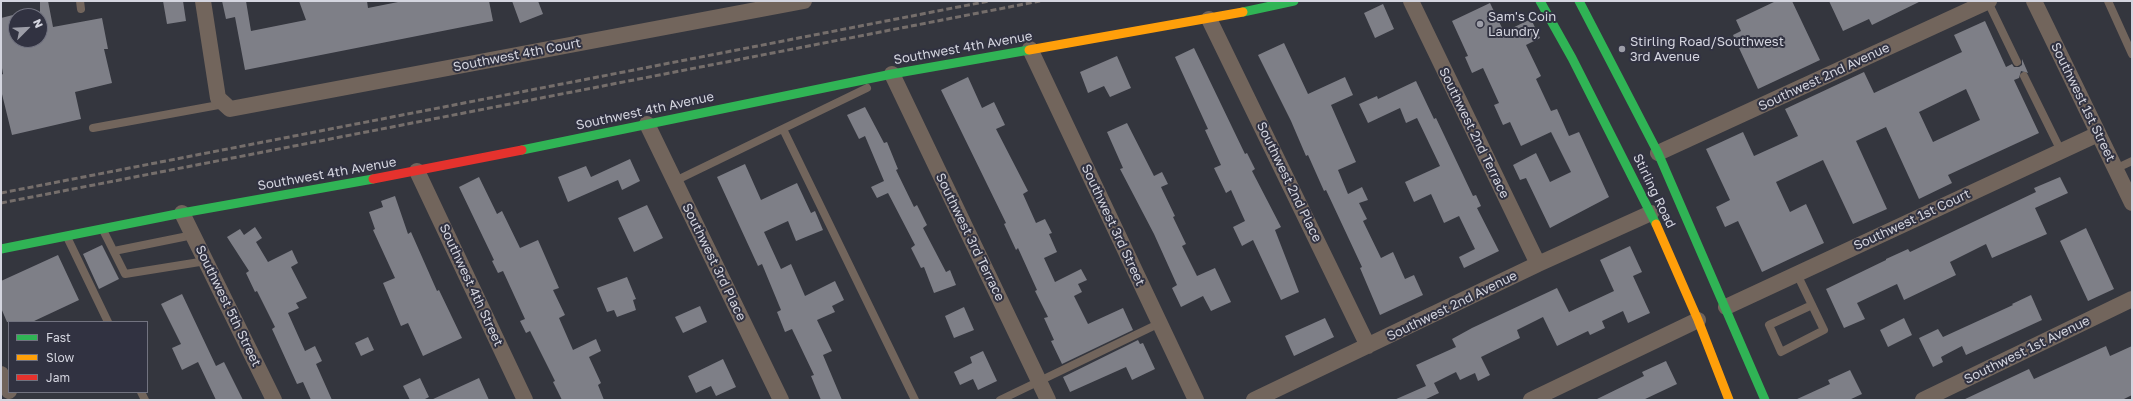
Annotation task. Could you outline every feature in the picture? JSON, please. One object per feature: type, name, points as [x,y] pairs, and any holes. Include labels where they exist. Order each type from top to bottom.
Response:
[{"type":"street","points":[[203,1],[218,98],[227,106]]},
{"type":"street","name":"Southwest 4th Court","points":[[227,106],[804,1]]},
{"type":"street","name":"Southwest 4th Avenue","points":[[1,250],[182,213],[418,171],[892,74],[1209,19],[1294,1]]},
{"type":"street","name":"Southwest 2nd Terrace","points":[[1411,1],[1538,264]]},
{"type":"street","name":"Stirling Road","points":[[1540,1],[1576,65],[1651,213],[1698,320],[1729,400]]},
{"type":"street","name":"Stirling Road","points":[[1579,1],[1658,153],[1765,400]]},
{"type":"street","name":"Southwest 2nd Avenue","points":[[1658,153],[1988,1]]},
{"type":"street","name":"Southwest 1st Street","points":[[2034,1],[2132,203]]},
{"type":"street","name":"Southwest 2nd Place","points":[[1209,19],[1368,346]]},
{"type":"street","name":"Southwest 3rd Street","points":[[1030,49],[1196,400]]},
{"type":"street","name":"Southwest 3rd Terrace","points":[[892,74],[1048,400]]},
{"type":"street","name":"Southwest 3rd Place","points":[[647,124],[781,400]]},
{"type":"street","name":"Southwest 1st Court","points":[[1726,307],[2098,134]]},
{"type":"street","name":"Southwest 4th Street","points":[[418,171],[525,400]]},
{"type":"street","name":"Southwest 5th Street","points":[[182,213],[274,400]]},
{"type":"street","name":"Southwest 2nd Avenue","points":[[1254,400],[1538,264],[1651,213]]},
{"type":"street","name":"Southwest 1st Avenue","points":[[1923,400],[2132,299]]},
{"type":"street","points":[[1531,400],[1698,320]]},
{"type":"street","points":[[1,374],[8,389]]},
{"type":"lane","points":[[1988,1],[2017,62]]},
{"type":"lane","points":[[2108,1],[2132,54]]},
{"type":"lane","points":[[675,181],[784,129],[892,74]]},
{"type":"lane","points":[[2024,76],[2061,151]]},
{"type":"lane","points":[[93,128],[227,106]]},
{"type":"lane","points":[[784,129],[915,400]]},
{"type":"lane","points":[[2116,169],[2132,161]]},
{"type":"lane","points":[[103,229],[125,274],[206,261]]},
{"type":"lane","points":[[114,251],[193,235]]},
{"type":"lane","points":[[67,236],[108,321]]},
{"type":"lane","points":[[1796,274],[1812,305],[1824,330],[1781,352],[1769,326],[1812,305]]},
{"type":"lane","points":[[1000,400],[1160,323]]},
{"type":"building","points":[[40,1],[48,1],[53,27],[102,18],[108,49],[104,49],[112,83],[75,92],[81,119],[12,135],[1,90],[1,75],[3,74],[1,62],[1,18],[8,16],[8,48],[48,48],[48,8],[40,8]]},
{"type":"building","points":[[163,1],[183,1],[186,21],[167,24]]},
{"type":"building","points":[[222,1],[246,1],[251,31],[306,20],[299,1],[367,1],[368,8],[403,1],[489,1],[493,21],[245,70],[235,17],[226,19]]},
{"type":"building","points":[[512,1],[538,1],[543,14],[520,23]]},
{"type":"building","points":[[1776,1],[1792,1],[1820,60],[1758,89],[1733,35],[1741,31],[1736,20]]},
{"type":"building","points":[[1829,1],[1921,1],[1872,25],[1869,19],[1843,31]]},
{"type":"building","points":[[1490,3],[1504,32],[1531,19],[1540,38],[1526,45],[1541,76],[1536,79],[1551,111],[1557,109],[1569,136],[1579,132],[1609,197],[1550,228],[1526,178],[1520,180],[1513,165],[1536,153],[1550,182],[1571,172],[1551,132],[1521,146],[1510,122],[1503,125],[1494,105],[1499,103],[1483,68],[1472,73],[1465,57],[1468,56],[1452,21]]},
{"type":"building","points":[[1383,4],[1394,29],[1375,38],[1364,13]]},
{"type":"building","points":[[1985,21],[2006,67],[2012,64],[2014,67],[2019,67],[2022,65],[2022,59],[2028,73],[2021,71],[2019,78],[2014,80],[2039,133],[1948,175],[1952,183],[1919,199],[1886,127],[1856,141],[1887,209],[1853,224],[1823,160],[1776,182],[1790,212],[1806,204],[1824,243],[1762,272],[1738,221],[1725,227],[1716,207],[1730,200],[1706,149],[1743,132],[1754,156],[1798,136],[1785,109],[1864,72],[1874,93],[1962,52],[1954,35]],"holes":[[[1966,89],[1980,120],[1933,142],[1919,112]]]},
{"type":"building","points":[[1284,43],[1308,94],[1345,77],[1353,95],[1331,105],[1356,162],[1338,170],[1348,194],[1362,187],[1368,200],[1359,203],[1367,219],[1363,221],[1381,258],[1393,252],[1405,279],[1414,275],[1423,295],[1380,315],[1360,268],[1362,267],[1326,190],[1324,191],[1308,155],[1306,156],[1291,121],[1258,55]]},
{"type":"building","points":[[1194,48],[1245,154],[1247,153],[1255,169],[1252,171],[1281,227],[1275,230],[1299,292],[1281,300],[1253,240],[1242,246],[1233,227],[1245,221],[1231,190],[1226,193],[1214,168],[1221,165],[1205,130],[1208,129],[1175,57]]},
{"type":"building","points":[[1117,56],[1131,88],[1110,97],[1104,86],[1088,93],[1080,72]]},
{"type":"building","points":[[968,77],[982,108],[994,102],[1005,125],[996,129],[1028,191],[1023,194],[1036,223],[1045,219],[1052,233],[1049,234],[1057,252],[1044,258],[1055,282],[1081,269],[1087,280],[1078,284],[1082,292],[1074,296],[1088,324],[1123,308],[1133,330],[1062,364],[1051,341],[1054,340],[1044,318],[1048,317],[1035,291],[1037,290],[1018,248],[1016,250],[1004,224],[1006,223],[941,90]]},
{"type":"building","points":[[1416,81],[1434,119],[1436,118],[1473,196],[1476,195],[1481,206],[1477,208],[1499,251],[1464,268],[1459,257],[1475,249],[1459,216],[1444,223],[1431,194],[1414,202],[1405,182],[1440,166],[1417,118],[1406,123],[1400,108],[1368,123],[1359,104],[1377,96],[1378,99]]},
{"type":"building","points":[[865,107],[884,143],[887,142],[898,169],[896,170],[914,207],[917,205],[927,225],[923,228],[946,272],[950,270],[956,285],[934,293],[924,267],[921,268],[911,248],[915,245],[888,193],[877,198],[871,187],[884,181],[865,136],[859,139],[847,115]]},
{"type":"building","points":[[1127,123],[1154,176],[1162,172],[1168,184],[1161,187],[1186,244],[1182,246],[1197,276],[1215,268],[1231,302],[1211,311],[1203,296],[1181,307],[1172,288],[1177,285],[1154,234],[1120,169],[1123,168],[1107,132]]},
{"type":"building","points":[[630,159],[640,181],[622,190],[618,180],[568,202],[558,177],[586,166],[591,177]]},
{"type":"building","points":[[745,164],[761,200],[797,183],[811,213],[815,211],[823,230],[796,241],[788,221],[764,232],[781,269],[791,264],[805,296],[835,281],[844,300],[832,306],[835,312],[817,320],[832,351],[823,355],[842,400],[821,400],[811,376],[814,375],[792,329],[785,332],[777,312],[781,310],[762,264],[758,266],[717,177]]},
{"type":"building","points":[[479,177],[497,214],[502,211],[520,248],[538,240],[559,288],[553,290],[565,315],[559,318],[573,350],[596,339],[601,351],[589,357],[601,383],[598,385],[604,400],[562,400],[553,382],[555,381],[530,331],[526,333],[520,321],[525,319],[503,271],[498,273],[492,261],[494,260],[459,187]]},
{"type":"building","points":[[2060,177],[2068,193],[2035,208],[2047,234],[1992,258],[1986,244],[1950,262],[1956,275],[1904,300],[1897,284],[1857,303],[1865,319],[1844,328],[1826,289],[1886,259],[1908,249],[1910,252],[2036,192],[2034,188]]},
{"type":"building","points":[[395,196],[408,234],[411,232],[437,291],[439,290],[462,338],[423,356],[408,323],[401,326],[383,283],[395,278],[373,230],[375,229],[369,212],[383,207],[381,201]]},
{"type":"building","points":[[647,205],[663,238],[634,252],[618,218]]},
{"type":"building","points":[[255,227],[262,238],[256,242],[268,262],[292,250],[298,263],[291,267],[307,298],[296,303],[299,308],[288,313],[305,351],[315,346],[322,361],[316,364],[332,400],[311,400],[303,382],[297,384],[272,329],[275,327],[246,273],[249,271],[227,237],[240,229],[244,235]]},
{"type":"building","points":[[2086,228],[2114,289],[2088,301],[2060,241]]},
{"type":"building","points":[[102,245],[119,279],[99,289],[83,254]]},
{"type":"building","points":[[1630,246],[1642,272],[1633,276],[1650,313],[1628,323],[1623,311],[1602,321],[1605,328],[1590,335],[1588,331],[1557,346],[1543,317],[1517,330],[1520,338],[1481,357],[1490,375],[1478,381],[1475,373],[1460,380],[1456,372],[1434,383],[1439,393],[1424,400],[1394,400],[1426,386],[1416,365],[1456,347],[1452,339],[1472,328],[1557,288],[1569,312],[1614,291],[1600,260]]},
{"type":"building","points":[[58,255],[79,300],[34,321],[7,322],[1,308],[1,281]]},
{"type":"building","points":[[627,277],[636,299],[633,300],[636,310],[617,317],[614,310],[607,312],[597,288]]},
{"type":"building","points":[[182,294],[216,366],[224,362],[243,400],[216,400],[198,362],[182,370],[172,348],[181,344],[161,304]]},
{"type":"building","points":[[2031,295],[2042,320],[1966,355],[1962,346],[1941,357],[1943,362],[1933,367],[1919,338],[1938,329],[1943,337],[2013,305],[2012,304]]},
{"type":"building","points":[[700,306],[707,322],[683,333],[675,317]]},
{"type":"building","points":[[964,307],[974,330],[954,338],[945,316]]},
{"type":"building","points":[[1325,318],[1334,337],[1294,356],[1285,336]]},
{"type":"building","points":[[1904,318],[1912,335],[1888,347],[1880,330]]},
{"type":"building","points":[[368,337],[374,350],[361,356],[355,343]]},
{"type":"building","points":[[1138,340],[1140,344],[1143,343],[1155,369],[1132,380],[1126,367],[1070,392],[1063,377]]},
{"type":"building","points":[[2106,346],[2110,356],[2132,346],[2132,395],[2122,400],[1963,400],[2029,369],[2034,379]]},
{"type":"building","points":[[983,351],[997,381],[978,390],[973,379],[960,385],[954,372],[972,363],[970,357]]},
{"type":"building","points":[[723,359],[736,387],[716,396],[711,386],[696,393],[688,376]]},
{"type":"building","points":[[1666,361],[1677,384],[1643,400],[1595,400],[1644,376],[1642,372]]},
{"type":"building","points":[[1850,370],[1862,394],[1849,400],[1795,400],[1830,384],[1828,380]]},
{"type":"building","points":[[420,378],[429,397],[423,400],[410,400],[403,386]]},
{"type":"building","points":[[479,378],[489,400],[431,400]]},
{"type":"railway","points":[[1,193],[989,1]]},
{"type":"railway","points":[[1,203],[1040,1]]},
{"type":"traffic: fast","points":[[1243,12],[1294,1]]},
{"type":"traffic: fast","points":[[1540,1],[1572,58],[1656,224]]},
{"type":"traffic: fast","points":[[1579,1],[1658,153],[1765,400]]},
{"type":"traffic: fast","points":[[522,150],[892,74],[1029,50]]},
{"type":"traffic: fast","points":[[1,249],[182,213],[373,179]]},
{"type":"traffic: slow","points":[[1029,50],[1243,12]]},
{"type":"traffic: slow","points":[[1656,224],[1698,320],[1729,400]]},
{"type":"traffic: jam","points":[[373,179],[522,150]]},
{"type":"place","name":"Sam's Coin Laundry","points":[[1480,24]]},
{"type":"place","name":"Stirling Road/Southwest 3rd Avenue","points":[[1622,49]]}]
